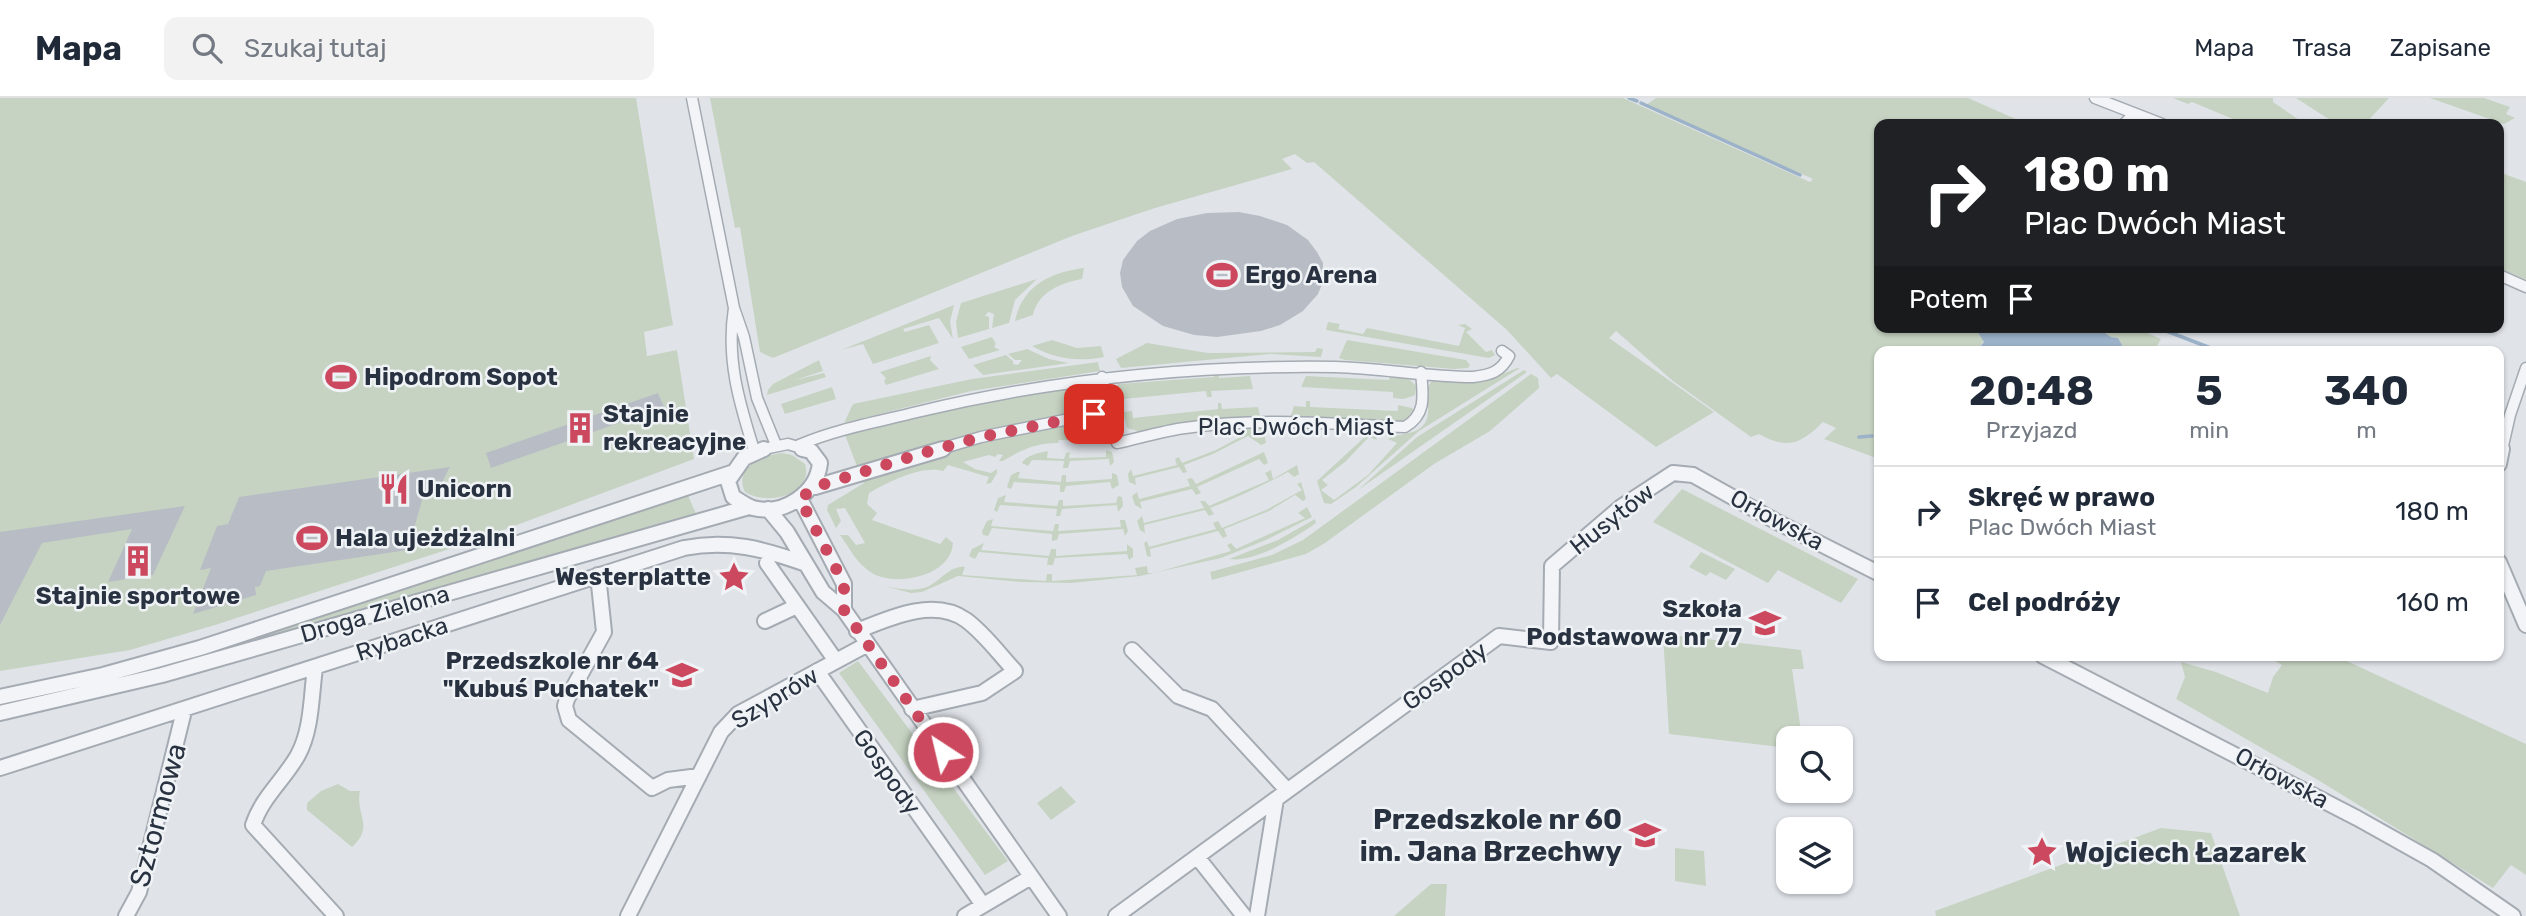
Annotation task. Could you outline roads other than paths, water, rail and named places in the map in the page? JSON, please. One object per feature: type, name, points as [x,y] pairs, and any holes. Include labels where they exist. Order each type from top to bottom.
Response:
[{"type":"street","points":[[692,98],[734,307],[745,330],[752,381],[766,426],[776,445]]},
{"type":"street","points":[[2095,98],[2139,119]]},
{"type":"street","points":[[2095,98],[2149,119]]},
{"type":"street","points":[[2129,119],[2132,116]]},
{"type":"street","points":[[2504,277],[2526,287]]},
{"type":"street","points":[[734,307],[728,333],[733,386],[754,452]]},
{"type":"street","points":[[1108,411],[981,437],[815,487],[800,499],[768,509],[749,507],[733,497],[728,481],[744,457],[776,445],[799,445],[848,429],[1018,390],[1102,377],[1191,369],[1279,366],[1421,372],[1468,377],[1492,374],[1505,365],[1508,356],[1503,351]]},
{"type":"street","points":[[2504,442],[2526,368]]},
{"type":"street","name":"Plac Dwóch Miast","points":[[1102,377],[1108,411],[1118,443],[1185,428],[1210,426],[1288,423],[1405,427],[1413,423],[1422,412],[1421,372]]},
{"type":"street","points":[[799,445],[818,457],[822,466],[821,476],[815,487]]},
{"type":"street","name":"Droga Zielona","points":[[0,697],[103,675],[200,648],[731,473]]},
{"type":"street","name":"Husytów","points":[[1552,566],[1621,508],[1673,473]]},
{"type":"street","name":"Orłowska","points":[[1673,473],[1693,475],[1777,522],[1874,571]]},
{"type":"street","points":[[800,499],[844,584],[844,610]]},
{"type":"street","name":"Droga Zielona","points":[[0,713],[162,675],[749,507]]},
{"type":"street","points":[[768,509],[787,532],[823,592],[844,610],[866,645],[1059,916]]},
{"type":"street","name":"Rybacka","points":[[0,768],[684,548],[715,543],[748,544],[806,564]]},
{"type":"street","name":"Szyprów","points":[[767,563],[836,661]]},
{"type":"street","name":"Gospody","points":[[1116,916],[1499,636],[1551,642],[1552,566]]},
{"type":"street","points":[[2504,574],[2526,625]]},
{"type":"street","points":[[598,575],[604,632],[566,699],[569,720],[652,788],[668,780],[699,776]]},
{"type":"street","points":[[765,621],[797,606]]},
{"type":"street","points":[[857,631],[904,612],[948,612],[966,619],[1015,671],[982,693],[912,709]]},
{"type":"street","name":"Szyprów","points":[[628,916],[721,732],[738,715],[866,645]]},
{"type":"street","points":[[1132,650],[1178,695],[1212,709],[1282,794],[1257,916]]},
{"type":"street","name":"Orłowska","points":[[2053,661],[2357,818],[2432,860],[2513,916]]},
{"type":"street","points":[[315,668],[304,743],[259,807],[253,825],[337,916]]},
{"type":"street","name":"Gospody","points":[[817,671],[983,905]]},
{"type":"street","name":"Sztormowa","points":[[126,916],[139,892],[184,711]]},
{"type":"street","points":[[1198,858],[1244,916]]},
{"type":"street","points":[[965,916],[1031,877]]},
{"type":"water","points":[[1978,333],[2105,333],[2118,338],[2122,345],[1980,346],[1984,342]]},
{"type":"waterway","points":[[1629,98],[1637,101]]},
{"type":"waterway","points":[[1641,103],[1800,175]]},
{"type":"waterway","points":[[2172,333],[2205,346]]},
{"type":"waterway","points":[[1859,437],[1872,436]]},
{"type":"place","name":"Ergo Arena","points":[[1222,275]]},
{"type":"place","name":"Hipodrom Sopot","points":[[341,377]]},
{"type":"place","name":"Stajnie rekreacyjne","points":[[580,428]]},
{"type":"place","name":"Unicorn","points":[[394,489]]},
{"type":"place","name":"Hala ujeżdżalni","points":[[312,538]]},
{"type":"place","name":"Stajnie sportowe","points":[[138,561]]},
{"type":"place","name":"Westerplatte","points":[[734,577]]},
{"type":"place","name":"Szkoła Podstawowa nr 77","points":[[1765,623]]},
{"type":"place","name":"Przedszkole nr 64 \"Kubuś Puchatek\"","points":[[682,675]]},
{"type":"place","name":"Przedszkole nr 60 im. Jana Brzechwy","points":[[1645,835]]},
{"type":"place","name":"Wojciech Łazarek","points":[[2042,852]]}]
